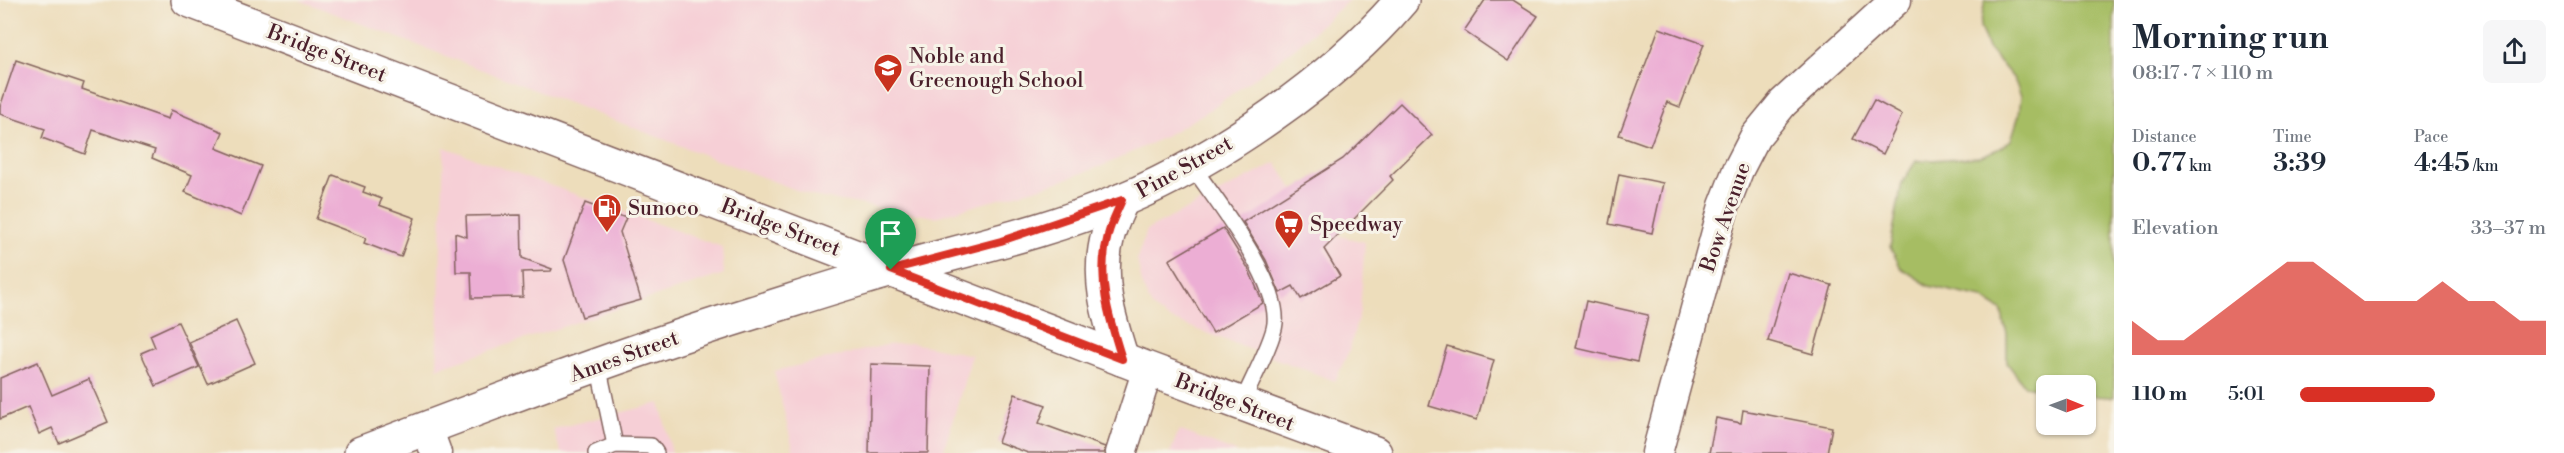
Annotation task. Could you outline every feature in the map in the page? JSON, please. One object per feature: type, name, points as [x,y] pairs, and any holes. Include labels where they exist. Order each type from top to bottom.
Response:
[{"type":"main road","name":"Bridge Street","points":[[188,0],[1241,405],[1375,453]]},
{"type":"main road","name":"Pine Street","points":[[891,270],[1001,241],[1122,200],[1192,166],[1230,143],[1320,78],[1360,44],[1402,0]]},
{"type":"main road","points":[[1122,200],[1107,235],[1102,275],[1106,310],[1135,364]]},
{"type":"main road","name":"Ames Street","points":[[361,453],[432,440],[598,365],[671,338],[891,270]]},
{"type":"street","name":"Bow Avenue","points":[[1657,453],[1724,206],[1738,170],[1755,137],[1783,103],[1896,0]]},
{"type":"street","points":[[1121,453],[1135,364]]},
{"type":"lane","points":[[1192,166],[1244,241],[1275,303],[1275,326],[1241,405]]},
{"type":"lane","points":[[598,365],[615,445]]},
{"type":"lane","points":[[597,453],[615,445],[651,446],[657,453]]},
{"type":"shaded area","name":"Noble and Greenough School","points":[[299,0],[1349,0],[1296,47],[1257,76],[1208,111],[1162,138],[1107,164],[1052,184],[935,217],[812,196]]},
{"type":"shaded area","points":[[444,147],[722,247],[724,274],[437,368]]},
{"type":"shaded area","points":[[1276,163],[1315,223],[1332,234],[1365,242],[1360,311],[1349,351],[1335,381],[1169,319],[1152,307],[1143,288],[1137,259],[1147,230]]},
{"type":"shaded area","points":[[912,343],[972,355],[943,453],[794,453],[774,371],[886,345]]},
{"type":"shaded area","points":[[660,403],[672,453],[561,453],[553,429]]},
{"type":"shaded area","points":[[1179,430],[1238,453],[1170,453]]},
{"type":"green space","points":[[1985,0],[2114,0],[2114,397],[2096,396],[2096,375],[2036,375],[2036,388],[2025,386],[2007,363],[2007,334],[2001,310],[1982,298],[1929,286],[1901,268],[1890,247],[1902,183],[1916,161],[1979,157],[1998,149],[2011,140],[2019,115],[2021,96],[2014,79],[1988,48],[1980,27]]},
{"type":"building","points":[[1485,0],[1513,0],[1538,16],[1508,61],[1464,31]]},
{"type":"building","points":[[1659,28],[1704,44],[1680,107],[1667,102],[1650,146],[1619,135]]},
{"type":"building","points":[[16,60],[84,83],[82,89],[168,119],[171,110],[223,132],[216,148],[261,166],[241,216],[185,192],[192,175],[152,158],[155,150],[93,130],[85,154],[42,138],[45,129],[0,114],[0,107]]},
{"type":"building","points":[[1874,100],[1902,115],[1883,154],[1853,139]]},
{"type":"building","points":[[1400,103],[1432,135],[1390,176],[1393,180],[1324,249],[1340,276],[1301,299],[1293,286],[1280,293],[1266,260],[1243,222],[1343,159]]},
{"type":"building","points":[[1619,174],[1663,183],[1652,233],[1609,224]]},
{"type":"building","points":[[333,175],[365,187],[363,192],[382,199],[379,205],[415,218],[401,257],[364,243],[366,238],[316,219]]},
{"type":"building","points":[[585,203],[626,218],[620,232],[641,300],[582,317],[564,260]]},
{"type":"building","points":[[521,215],[522,258],[552,269],[551,271],[522,272],[523,297],[472,298],[471,272],[456,272],[455,233],[467,237],[466,216]]},
{"type":"building","points":[[1223,228],[1248,268],[1263,303],[1213,333],[1169,260]]},
{"type":"building","points":[[1788,273],[1832,285],[1813,354],[1768,341]]},
{"type":"building","points":[[1586,301],[1648,315],[1637,362],[1576,348]]},
{"type":"building","points":[[236,321],[255,363],[208,384],[189,342]]},
{"type":"building","points":[[178,322],[199,367],[156,386],[141,353],[155,347],[150,335]]},
{"type":"building","points":[[1447,346],[1494,360],[1477,420],[1429,406]]},
{"type":"building","points":[[38,362],[52,395],[89,379],[108,422],[59,443],[52,428],[39,434],[28,407],[0,419],[0,378]]},
{"type":"building","points":[[871,364],[930,366],[928,453],[869,453]]},
{"type":"building","points":[[1015,394],[1046,405],[1039,423],[1105,447],[1104,453],[1028,453],[998,442]]},
{"type":"building","points":[[1743,410],[1832,427],[1827,453],[1709,453],[1716,418],[1741,423]]},
{"type":"place","name":"Noble and Greenough School","points":[[888,94]]},
{"type":"place","name":"Sunoco","points":[[607,234]]},
{"type":"place","name":"Speedway","points":[[1289,250]]},
{"type":"route","points":[[1122,200],[1107,235],[1102,275],[1106,310],[1122,359],[1029,323],[891,270],[1001,241],[1122,200]]}]
